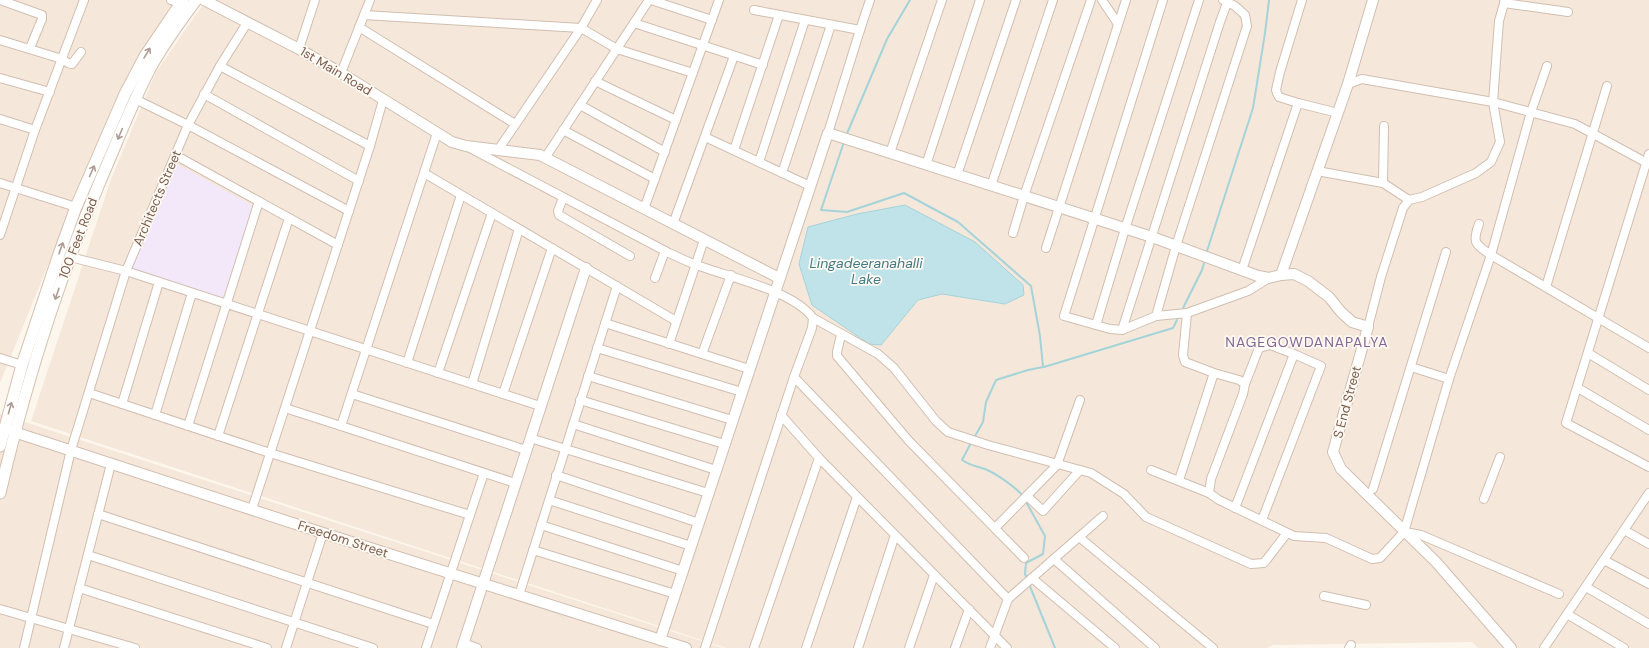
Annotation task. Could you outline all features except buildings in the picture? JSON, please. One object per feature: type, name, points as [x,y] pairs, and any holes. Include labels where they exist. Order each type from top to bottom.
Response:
[{"type":"main road","name":"100 Feet Road","points":[[0,446],[32,368],[70,257],[135,99],[184,2]]},
{"type":"main road","name":"100 Feet Road","points":[[0,493],[6,430],[22,365],[76,207],[125,94],[141,63],[162,29],[184,2]]},
{"type":"street","points":[[0,0],[42,15],[42,19],[30,48]]},
{"type":"street","points":[[0,235],[35,130],[84,0]]},
{"type":"street","name":"1st Main Road","points":[[204,0],[299,49],[341,73],[452,142],[466,146],[540,155],[644,210],[779,278]]},
{"type":"street","points":[[299,49],[315,0]]},
{"type":"street","points":[[341,73],[370,0]]},
{"type":"street","points":[[498,150],[581,28],[597,0]]},
{"type":"street","points":[[545,158],[650,0],[712,20]]},
{"type":"street","points":[[644,210],[719,0]]},
{"type":"street","points":[[659,644],[774,292],[828,133],[870,0]]},
{"type":"street","points":[[890,153],[942,0]]},
{"type":"street","points":[[926,165],[980,0]]},
{"type":"street","points":[[957,175],[1016,0]]},
{"type":"street","points":[[992,186],[1053,0]]},
{"type":"street","points":[[1013,233],[1024,196],[1091,0]]},
{"type":"street","points":[[1102,0],[1118,24]]},
{"type":"street","points":[[1046,248],[1126,0]]},
{"type":"street","points":[[1163,0],[1064,316],[1110,329],[1122,330],[1156,316],[1187,313],[1248,291],[1269,278],[1294,274],[1308,281],[1329,297],[1341,312],[1352,322],[1368,327]]},
{"type":"street","points":[[1096,325],[1198,0]]},
{"type":"street","points":[[1302,0],[1276,90],[1279,97],[1338,114]]},
{"type":"street","points":[[1281,275],[1338,114],[1373,0]]},
{"type":"street","points":[[1122,330],[1220,22],[1230,2],[1245,14],[1247,26],[1176,246],[1156,316]]},
{"type":"street","points":[[1317,171],[1383,183],[1409,200],[1422,197],[1476,173],[1491,162],[1500,142],[1493,102],[1499,21],[1504,2],[1568,12]]},
{"type":"street","points":[[754,10],[860,30]]},
{"type":"street","points":[[364,15],[581,28],[617,49],[693,74]]},
{"type":"street","points":[[734,150],[779,15]]},
{"type":"street","points":[[759,162],[805,20]]},
{"type":"street","name":"Architects Street","points":[[24,648],[71,450],[126,271],[188,125],[220,66],[247,23]]},
{"type":"street","points":[[634,23],[763,65]]},
{"type":"street","points":[[782,173],[831,25]]},
{"type":"street","points":[[359,27],[515,124]]},
{"type":"street","points":[[0,40],[30,48],[72,64],[81,52]]},
{"type":"street","points":[[673,224],[734,56]]},
{"type":"street","points":[[220,66],[370,146]]},
{"type":"street","points":[[1151,470],[1209,493],[1219,500],[1294,536],[1326,538],[1366,556],[1376,559],[1380,558],[1404,532],[1449,379],[1491,255],[1531,112],[1548,66]]},
{"type":"street","points":[[0,78],[50,92]]},
{"type":"street","points":[[1348,84],[1362,79],[1493,102],[1531,112],[1575,124],[1648,164]]},
{"type":"street","points":[[595,81],[676,120]]},
{"type":"street","points":[[1546,287],[1607,86]]},
{"type":"street","points":[[204,94],[359,180]]},
{"type":"street","points":[[135,99],[188,125],[349,211]]},
{"type":"street","points":[[252,509],[370,146],[383,100]]},
{"type":"street","points":[[1242,270],[1298,103]]},
{"type":"street","points":[[580,105],[665,152]]},
{"type":"street","points":[[0,119],[35,130]]},
{"type":"street","points":[[1383,183],[1384,126]]},
{"type":"street","points":[[563,130],[655,179]]},
{"type":"street","points":[[341,426],[436,133]]},
{"type":"street","points":[[828,133],[1152,237],[1242,270],[1269,278]]},
{"type":"street","points":[[705,137],[810,186]]},
{"type":"street","points":[[466,146],[665,251],[695,265],[731,275],[774,292],[807,310],[813,318],[841,335],[878,354],[884,359],[894,368],[936,421],[948,432],[1057,465],[1091,473],[1124,494],[1146,517],[1252,564],[1264,563],[1287,533]]},
{"type":"street","points":[[1649,154],[1648,164],[1566,423],[1649,467]]},
{"type":"street","points":[[176,155],[338,245]]},
{"type":"street","points":[[424,173],[676,321]]},
{"type":"street","points":[[0,183],[76,207]]},
{"type":"street","points":[[407,363],[461,195]]},
{"type":"street","points":[[563,198],[558,214],[630,256]]},
{"type":"street","name":"S End Street","points":[[1409,200],[1403,208],[1381,277],[1333,452],[1341,469],[1436,562],[1510,648]]},
{"type":"street","points":[[188,426],[225,304],[259,201]]},
{"type":"street","points":[[438,373],[492,213]]},
{"type":"street","points":[[218,436],[289,218]]},
{"type":"street","points":[[1479,224],[1474,240],[1476,245],[1649,348]]},
{"type":"street","points":[[472,384],[519,229]]},
{"type":"street","points":[[669,344],[704,240]]},
{"type":"street","points":[[503,394],[552,248]]},
{"type":"street","points":[[655,278],[665,251]]},
{"type":"street","points":[[1373,489],[1446,252]]},
{"type":"street","points":[[70,257],[126,271],[540,406]]},
{"type":"street","points":[[477,648],[463,646],[586,268]]},
{"type":"street","points":[[702,354],[731,275]]},
{"type":"street","points":[[122,404],[158,282]]},
{"type":"street","points":[[519,595],[616,286]]},
{"type":"street","points":[[155,415],[192,293]]},
{"type":"street","points":[[1187,313],[1183,355],[1185,362],[1214,373],[1239,380],[1245,384]]},
{"type":"street","points":[[705,648],[781,415],[812,328],[813,318]]},
{"type":"street","points":[[605,323],[749,369]]},
{"type":"street","points":[[841,335],[836,352],[838,356],[909,441],[1024,558]]},
{"type":"street","points":[[1209,493],[1211,480],[1259,348],[1270,345],[1321,366],[1262,520]]},
{"type":"street","points":[[597,348],[742,392]]},
{"type":"street","points":[[1588,353],[1649,390]]},
{"type":"street","points":[[1235,508],[1294,354]]},
{"type":"street","points":[[0,358],[22,365]]},
{"type":"street","points":[[1411,367],[1449,379]]},
{"type":"street","points":[[1179,480],[1214,373]]},
{"type":"street","points":[[588,376],[732,420]]},
{"type":"street","points":[[794,377],[1008,599]]},
{"type":"street","points":[[1578,388],[1649,430]]},
{"type":"street","points":[[89,393],[270,453],[470,515]]},
{"type":"street","points":[[352,394],[526,450]]},
{"type":"street","points":[[580,400],[724,444]]},
{"type":"street","points":[[995,528],[1057,465],[1080,400]]},
{"type":"street","points":[[285,408],[515,483]]},
{"type":"street","points":[[781,415],[819,458],[1007,648]]},
{"type":"street","points":[[573,424],[716,470]]},
{"type":"street","name":"Freedom Street","points":[[6,430],[519,595],[659,644],[686,648]]},
{"type":"street","points":[[530,438],[708,493]]},
{"type":"street","points":[[1484,499],[1500,457]]},
{"type":"street","points":[[754,648],[819,458]]},
{"type":"street","points":[[64,648],[111,464]]},
{"type":"street","points":[[1027,496],[1043,511],[1080,470]]},
{"type":"street","points":[[426,648],[484,473]]},
{"type":"street","points":[[556,476],[699,523]]},
{"type":"street","points":[[1544,648],[1624,530],[1646,505],[1649,493]]},
{"type":"street","points":[[806,648],[857,497]]},
{"type":"street","points":[[549,500],[691,546]]},
{"type":"street","points":[[98,514],[434,624]]},
{"type":"street","points":[[990,648],[1008,599],[1103,516]]},
{"type":"street","points":[[541,525],[683,570]]},
{"type":"street","points":[[1624,530],[1649,544]]},
{"type":"street","points":[[1404,532],[1421,535],[1560,594]]},
{"type":"street","points":[[286,648],[323,533]]},
{"type":"street","points":[[858,648],[896,535]]},
{"type":"street","points":[[1079,537],[1213,648]]},
{"type":"street","points":[[533,550],[675,594]]},
{"type":"street","points":[[88,555],[373,648]]},
{"type":"street","points":[[1054,559],[1155,648]]},
{"type":"street","points":[[1604,560],[1649,584]]},
{"type":"street","points":[[909,648],[934,575]]},
{"type":"street","points":[[1032,578],[1115,648]]},
{"type":"street","points":[[1586,587],[1649,624]]},
{"type":"street","points":[[79,588],[267,648]]},
{"type":"street","points":[[1324,596],[1366,605]]},
{"type":"street","points":[[0,609],[135,648]]},
{"type":"street","points":[[955,648],[968,609]]},
{"type":"street","points":[[1567,614],[1624,648]]},
{"type":"shaded area","points":[[0,0],[179,0],[145,48],[105,125],[0,383]]},
{"type":"shaded area","points":[[206,0],[1649,0],[1649,648],[1478,648],[1472,642],[1273,645],[1267,648],[726,648],[31,421],[111,179],[156,72]]},
{"type":"shaded area","points":[[177,164],[255,207],[223,299],[131,269]]},
{"type":"shaded area","points":[[0,414],[723,648],[0,648]]},
{"type":"water","name":"Lingadeeranahalli Lake","points":[[905,205],[975,242],[1023,285],[1024,295],[1005,304],[942,294],[918,300],[881,345],[869,344],[812,305],[799,264],[808,227],[857,214]]},
{"type":"waterway","points":[[846,136],[887,39],[910,0]]},
{"type":"waterway","points":[[1207,251],[1253,108],[1269,0]]},
{"type":"waterway","points":[[844,142],[821,210],[847,212],[904,193],[958,222],[1031,286],[1040,336],[1043,367],[996,380],[986,402],[983,422],[974,438]]},
{"type":"waterway","points":[[1183,308],[1204,263]]},
{"type":"waterway","points":[[1044,367],[1173,328],[1177,320]]},
{"type":"waterway","points":[[972,441],[962,460],[995,474],[1010,484],[1023,496]]},
{"type":"waterway","points":[[1025,500],[1045,536],[1043,554],[1026,563],[1025,574],[1028,580]]},
{"type":"waterway","points":[[1029,584],[1055,648]]},
{"type":"district","name":"NAGEGOWDANAPALYA","points":[[1307,342]]}]
